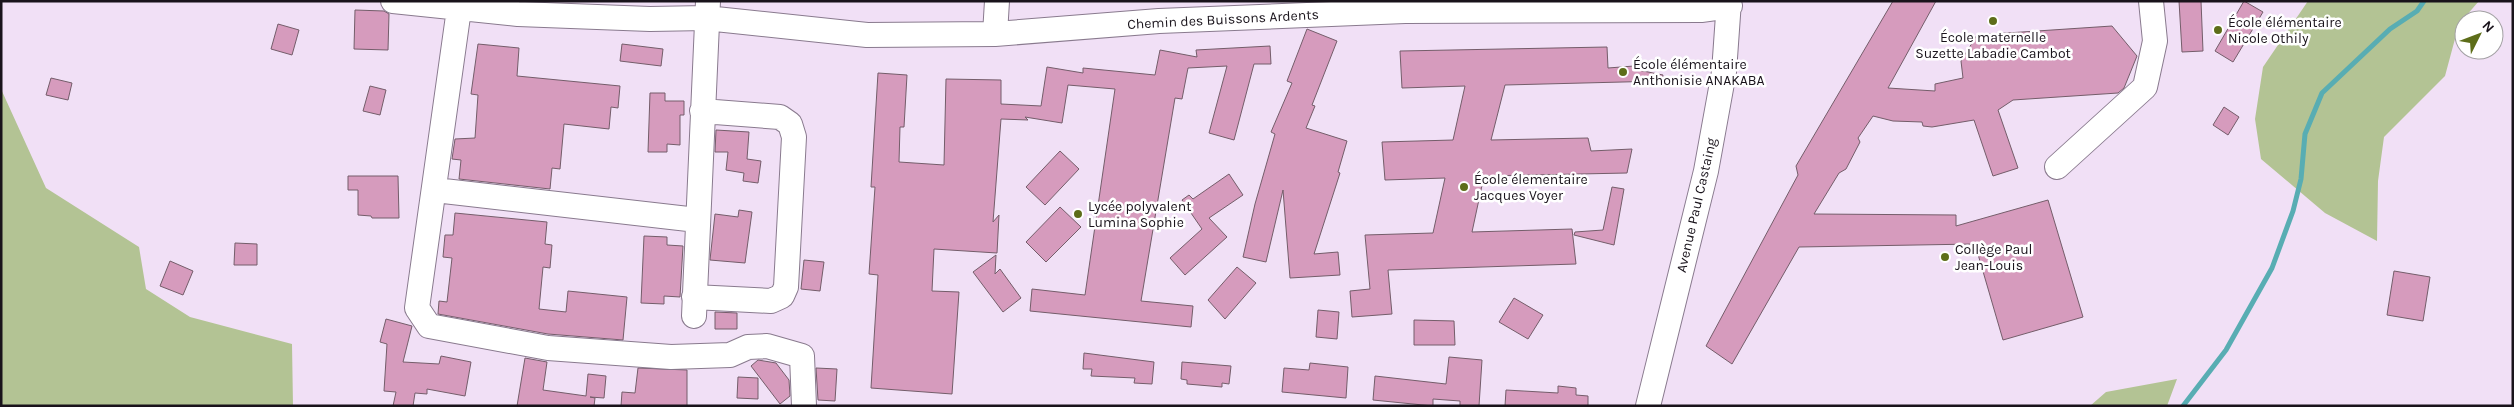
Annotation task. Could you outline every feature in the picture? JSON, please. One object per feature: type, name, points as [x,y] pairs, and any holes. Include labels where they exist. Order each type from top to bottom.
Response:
[{"type":"street","name":"Chemin des Buissons Ardents","points":[[393,1],[459,9],[516,8],[650,19],[707,10],[867,36],[995,34],[1158,11],[1405,11],[1621,6],[1700,10],[1729,4]]},
{"type":"street","points":[[995,34],[997,1]]},
{"type":"street","points":[[2057,167],[2145,87],[2155,41],[2151,1]]},
{"type":"street","name":"Avenue Paul Castaing","points":[[1648,406],[1706,171],[1724,72],[1729,4]]},
{"type":"street","points":[[459,9],[417,308],[428,326],[548,348],[671,357],[730,355],[748,347],[767,346],[802,356],[804,406]]},
{"type":"street","points":[[702,111],[780,117],[790,124],[794,137],[786,287],[782,296],[771,301],[694,306],[702,111],[707,10]]},
{"type":"street","points":[[435,190],[698,220]]},
{"type":"green space","points":[[2308,1],[2479,1],[2471,10],[2454,10],[2454,43],[2445,76],[2384,137],[2378,181],[2377,241],[2325,213],[2261,159],[2255,119],[2263,67]]},
{"type":"green space","points":[[1,89],[46,188],[139,247],[146,289],[190,317],[292,344],[293,406],[1,406]]},
{"type":"green space","points":[[2177,379],[2167,406],[2090,406],[2106,392]]},
{"type":"building","points":[[1893,1],[1936,1],[1888,88],[1935,91],[1935,84],[1963,78],[1961,61],[1977,35],[2112,26],[2137,56],[2124,88],[2118,93],[2013,100],[1998,110],[2018,168],[1993,176],[1974,120],[1932,127],[1923,126],[1922,122],[1893,121],[1873,116],[1858,138],[1860,142],[1846,169],[1839,173],[1814,214],[1956,215],[1956,226],[2048,200],[2083,317],[2003,340],[1975,244],[1799,247],[1732,364],[1706,346],[1798,175],[1796,166]]},
{"type":"building","points":[[2179,1],[2201,1],[2203,51],[2182,52]]},
{"type":"building","points":[[2244,1],[2263,12],[2233,62],[2215,51]]},
{"type":"building","points":[[355,10],[384,11],[389,14],[388,50],[354,49]]},
{"type":"building","points":[[278,24],[299,30],[292,55],[271,49]]},
{"type":"building","points":[[1307,29],[1337,41],[1312,105],[1315,106],[1306,128],[1347,141],[1338,172],[1340,173],[1314,254],[1338,252],[1340,275],[1290,278],[1283,190],[1266,262],[1243,257],[1255,204],[1275,134],[1271,132],[1292,83],[1287,81]]},
{"type":"building","points":[[478,44],[519,48],[517,76],[620,86],[618,108],[611,107],[609,129],[564,124],[560,169],[552,168],[550,189],[459,179],[461,160],[452,159],[455,139],[475,138],[478,95],[471,94]]},
{"type":"building","points":[[622,44],[663,49],[661,66],[620,61]]},
{"type":"building","points":[[1270,46],[1271,64],[1254,64],[1234,140],[1209,133],[1227,66],[1188,68],[1182,99],[1175,98],[1141,301],[1193,306],[1191,327],[1030,311],[1032,289],[1085,295],[1115,89],[1068,85],[1062,123],[1025,117],[1028,120],[1001,119],[993,222],[999,215],[997,253],[934,249],[932,291],[959,292],[952,394],[871,388],[878,275],[869,274],[875,187],[871,187],[878,73],[907,75],[904,127],[900,127],[899,162],[944,165],[946,79],[1001,80],[1001,104],[1041,106],[1047,67],[1083,73],[1083,68],[1155,75],[1160,50],[1197,57],[1196,50]]},
{"type":"building","points":[[1607,47],[1608,68],[1634,66],[1633,69],[1663,75],[1662,81],[1505,85],[1491,140],[1588,138],[1591,151],[1632,149],[1627,173],[1484,176],[1472,232],[1572,229],[1576,264],[1388,270],[1392,314],[1352,317],[1350,291],[1370,289],[1365,235],[1433,233],[1445,178],[1385,180],[1382,142],[1453,140],[1465,86],[1402,88],[1400,51]]},
{"type":"building","points":[[51,78],[72,83],[68,100],[46,95]]},
{"type":"building","points":[[370,86],[386,90],[380,115],[363,111]]},
{"type":"building","points":[[650,93],[665,93],[665,101],[684,101],[684,115],[680,115],[680,145],[667,144],[667,152],[648,152]]},
{"type":"building","points":[[2224,107],[2239,117],[2228,135],[2213,125]]},
{"type":"building","points":[[716,130],[749,132],[747,159],[761,161],[758,183],[743,181],[744,173],[726,170],[728,152],[715,152]]},
{"type":"building","points":[[1060,151],[1079,169],[1045,205],[1026,187]]},
{"type":"building","points":[[1229,174],[1243,195],[1209,218],[1227,237],[1185,275],[1170,258],[1202,229],[1182,200],[1189,195],[1193,199]]},
{"type":"building","points":[[348,176],[398,176],[399,218],[372,218],[371,216],[358,215],[358,190],[348,190]]},
{"type":"building","points":[[1612,187],[1624,189],[1614,245],[1574,235],[1575,232],[1603,230]]},
{"type":"building","points":[[1060,207],[1081,227],[1046,262],[1026,242]]},
{"type":"building","points":[[739,210],[752,212],[745,263],[710,260],[715,214],[738,217]]},
{"type":"building","points":[[455,213],[547,222],[545,244],[552,245],[550,268],[543,267],[539,309],[566,312],[568,291],[627,297],[623,340],[548,334],[438,314],[439,301],[447,302],[452,258],[443,257],[445,235],[453,235]]},
{"type":"building","points":[[644,236],[667,237],[667,245],[683,246],[680,297],[664,296],[664,304],[641,303]]},
{"type":"building","points":[[235,243],[257,244],[257,265],[234,265]]},
{"type":"building","points":[[996,255],[995,274],[1000,269],[1021,298],[1003,312],[973,272]]},
{"type":"building","points":[[804,260],[824,262],[820,291],[801,289]]},
{"type":"building","points":[[170,261],[193,271],[183,295],[160,286]]},
{"type":"building","points":[[1237,267],[1256,283],[1225,319],[1208,300]]},
{"type":"building","points":[[2394,271],[2430,277],[2423,321],[2387,315]]},
{"type":"building","points":[[1514,298],[1543,315],[1528,339],[1499,322]]},
{"type":"building","points":[[1318,310],[1339,312],[1337,339],[1316,337]]},
{"type":"building","points":[[715,312],[737,313],[737,329],[715,329]]},
{"type":"building","points":[[386,319],[412,326],[403,362],[439,364],[441,356],[471,362],[465,396],[427,389],[427,394],[415,393],[413,406],[393,406],[396,392],[384,391],[387,344],[380,342]]},
{"type":"building","points":[[1414,320],[1454,321],[1455,345],[1414,345]]},
{"type":"building","points":[[1084,353],[1154,362],[1152,384],[1134,383],[1135,378],[1091,376],[1092,369],[1083,369]]},
{"type":"building","points":[[1449,357],[1482,360],[1479,406],[1460,406],[1460,401],[1433,399],[1433,406],[1373,400],[1375,376],[1446,384]]},
{"type":"building","points":[[525,358],[547,362],[543,390],[586,396],[588,374],[606,376],[604,398],[590,397],[595,398],[594,406],[517,406]]},
{"type":"building","points":[[758,360],[776,363],[789,380],[790,396],[780,404],[751,366]]},
{"type":"building","points":[[1182,362],[1231,366],[1229,384],[1222,383],[1222,387],[1187,384],[1187,380],[1181,379]]},
{"type":"building","points":[[1310,363],[1348,367],[1346,398],[1282,392],[1284,368],[1309,370]]},
{"type":"building","points":[[638,368],[687,370],[687,406],[621,406],[622,392],[635,393]]},
{"type":"building","points":[[816,368],[837,369],[835,401],[818,400]]},
{"type":"building","points":[[738,377],[758,378],[758,399],[737,398]]},
{"type":"building","points":[[1558,386],[1576,388],[1576,395],[1588,396],[1588,406],[1505,406],[1506,390],[1558,393]]},
{"type":"waterway","points":[[2183,406],[2226,350],[2272,268],[2293,211],[2301,179],[2305,134],[2322,93],[2390,29],[2417,11],[2424,1]]},
{"type":"place","name":"École maternelle Suzette Labadie Cambot","points":[[1993,21]]},
{"type":"place","name":"École élémentaire Nicole Othily","points":[[2218,30]]},
{"type":"place","name":"École élémentaire Anthonisie ANAKABA","points":[[1623,72]]},
{"type":"place","name":"École élementaire Jacques Voyer","points":[[1464,187]]},
{"type":"place","name":"Lycée polyvalent Lumina Sophie","points":[[1078,214]]},
{"type":"place","name":"Collège Paul Jean-Louis","points":[[1945,257]]}]
